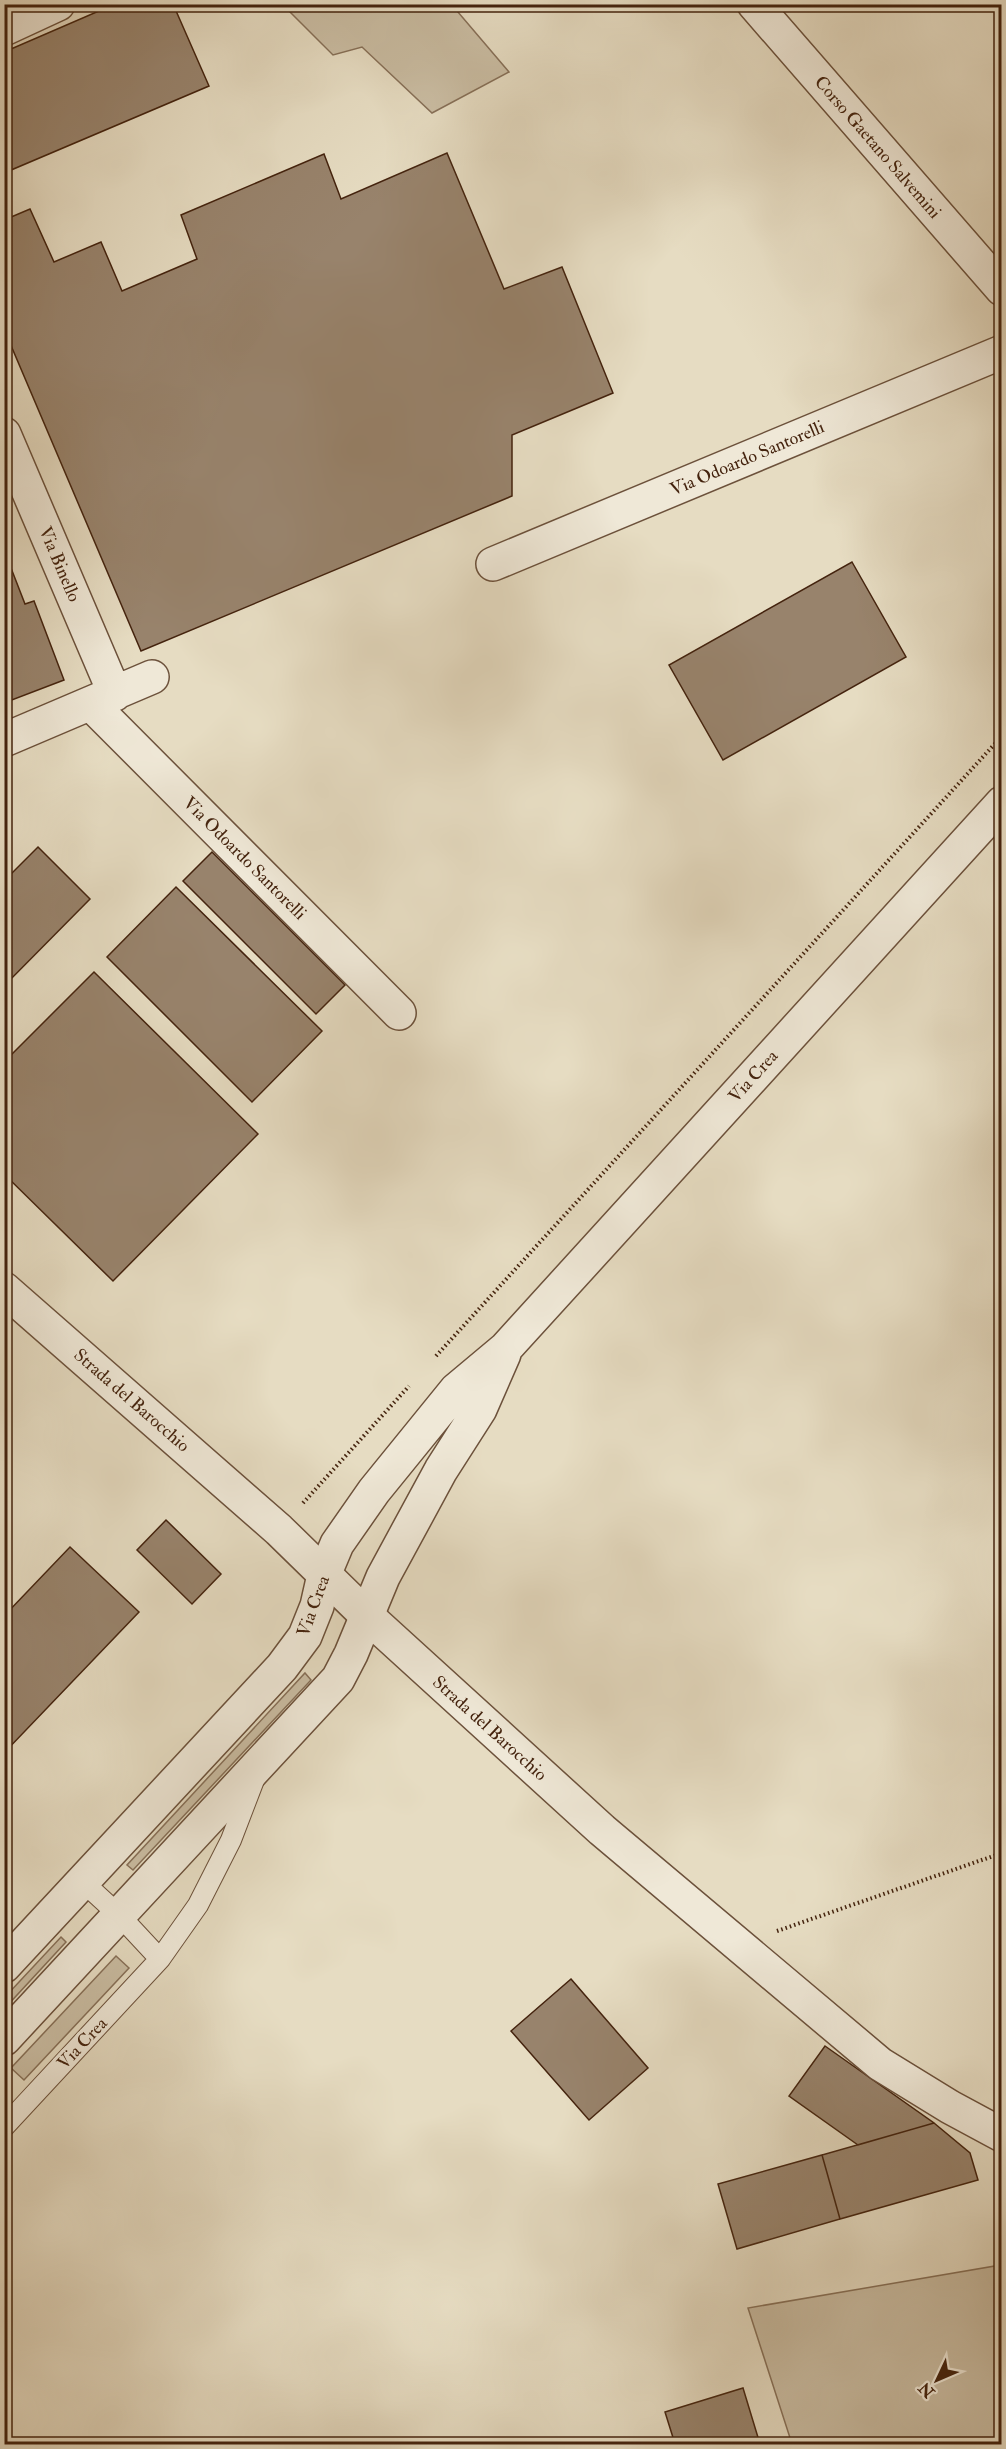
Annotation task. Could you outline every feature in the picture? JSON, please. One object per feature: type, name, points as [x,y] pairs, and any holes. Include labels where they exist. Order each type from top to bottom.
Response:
[{"type":"street","points":[[4,29],[58,4]]},
{"type":"street","name":"Corso Gaetano Salvemini","points":[[754,4],[1002,289]]},
{"type":"street","name":"Via Odoardo Santorelli","points":[[493,564],[1002,352]]},
{"type":"street","name":"Via Binello","points":[[4,434],[103,699]]},
{"type":"street","points":[[4,740],[152,677]]},
{"type":"street","name":"Via Odoardo Santorelli","points":[[103,699],[399,1013]]},
{"type":"street","name":"Via Crea","points":[[10,1955],[82,1882],[282,1667],[305,1636],[317,1605],[324,1575],[338,1544],[381,1482],[456,1390],[506,1349],[1002,803]]},
{"type":"street","name":"Strada del Barocchio","points":[[4,1289],[279,1530],[366,1615],[602,1830],[879,2064],[1002,2135]]},
{"type":"street","name":"Via Crea","points":[[4,2039],[338,1679],[351,1654],[383,1577],[436,1480],[480,1408],[506,1349]]},
{"type":"lane","name":"Via Crea","points":[[4,2127],[160,1959],[198,1905],[231,1840],[260,1765]]},
{"type":"lane","points":[[82,1882],[120,1916],[160,1959]]},
{"type":"path","points":[[428,1365],[1002,736]]},
{"type":"path","points":[[279,1530],[413,1382]]},
{"type":"path","points":[[739,1945],[1002,1853]]},
{"type":"shaded area","points":[[283,5],[452,5],[509,72],[432,113],[362,47],[333,55]]},
{"type":"shaded area","points":[[305,1673],[311,1680],[133,1870],[127,1865]]},
{"type":"shaded area","points":[[61,1937],[66,1942],[5,2008],[5,1997]]},
{"type":"shaded area","points":[[116,1956],[129,1968],[24,2080],[11,2068]]},
{"type":"shaded area","points":[[1001,2265],[1001,2444],[792,2444],[748,2308]]},
{"type":"building","points":[[115,4],[173,4],[209,86],[4,173],[4,52]]},
{"type":"building","points":[[447,153],[504,289],[562,267],[613,393],[512,435],[512,496],[141,651],[4,329],[4,220],[30,209],[54,262],[101,242],[122,291],[197,259],[181,215],[324,154],[341,199]]},
{"type":"building","points":[[4,550],[25,604],[34,601],[64,680],[4,703]]},
{"type":"building","points":[[852,562],[906,657],[723,760],[669,665]]},
{"type":"building","points":[[38,847],[90,899],[4,986],[4,881]]},
{"type":"building","points":[[212,852],[345,985],[316,1014],[183,881]]},
{"type":"building","points":[[176,887],[322,1031],[252,1102],[107,957]]},
{"type":"building","points":[[94,972],[258,1134],[113,1281],[4,1174],[4,1062]]},
{"type":"building","points":[[166,1520],[221,1574],[192,1604],[137,1550]]},
{"type":"building","points":[[70,1547],[139,1612],[4,1753],[4,1616]]},
{"type":"building","points":[[571,1979],[648,2068],[589,2120],[511,2031]]},
{"type":"building","points":[[825,2046],[934,2123],[858,2145],[789,2096]]},
{"type":"building","points":[[934,2123],[970,2153],[978,2180],[840,2219],[822,2155]]},
{"type":"building","points":[[822,2155],[840,2219],[737,2249],[718,2184]]},
{"type":"building","points":[[743,2388],[760,2444],[675,2444],[665,2412]]}]
